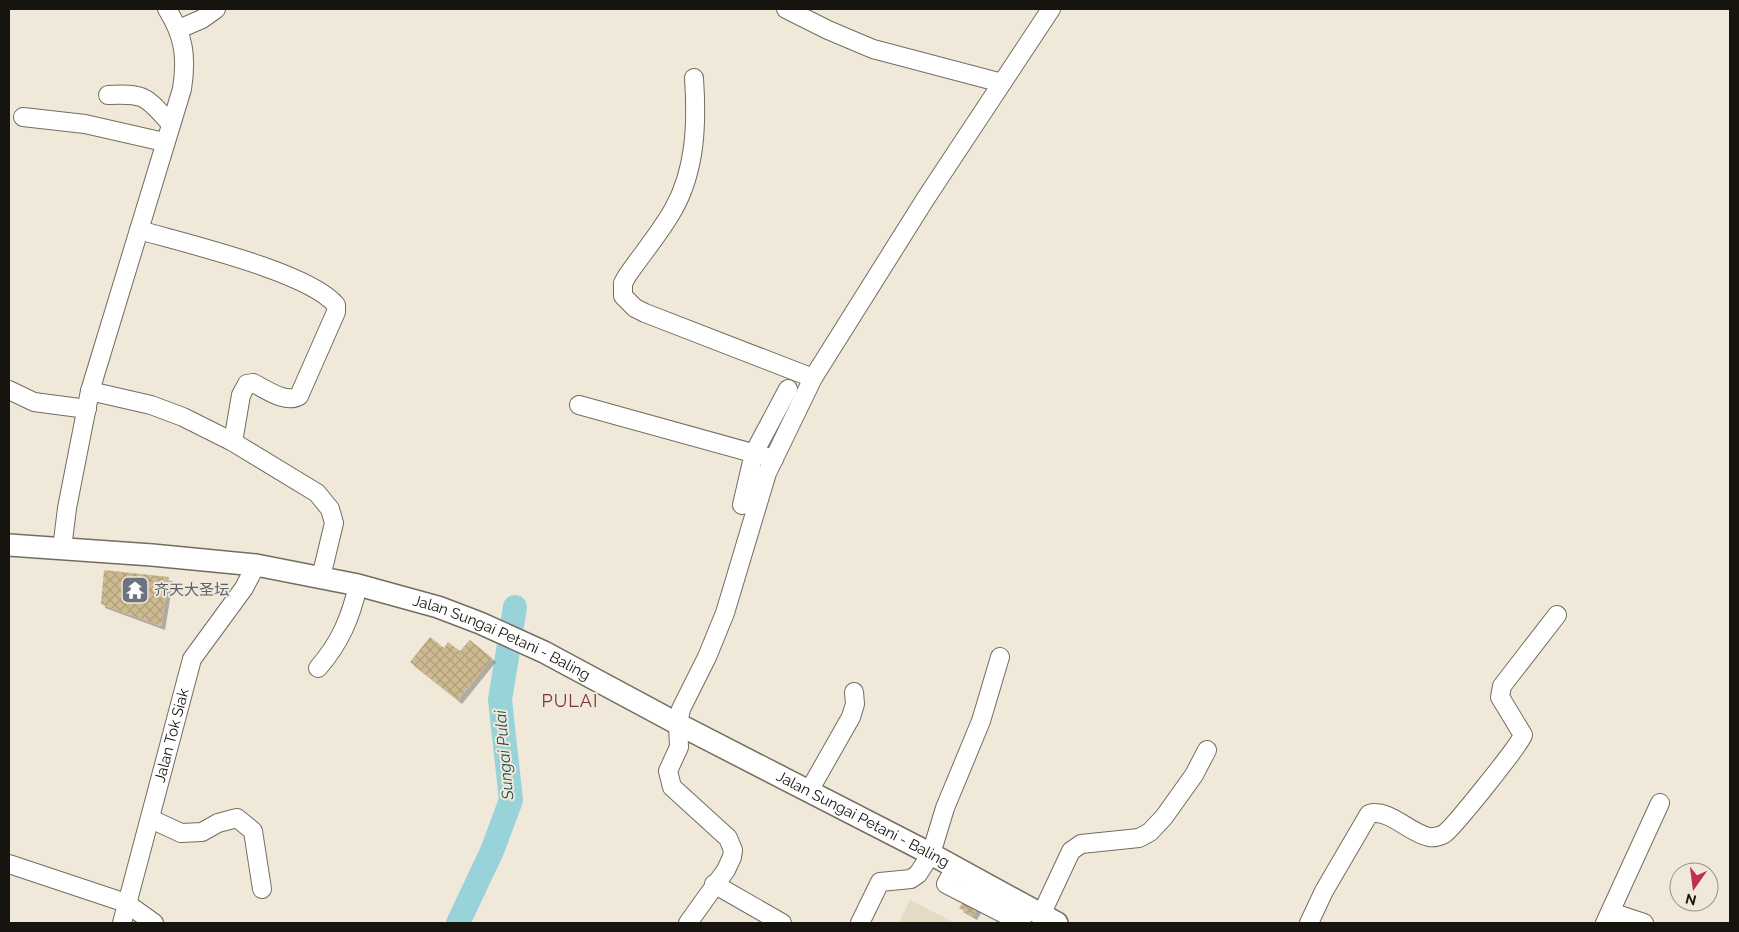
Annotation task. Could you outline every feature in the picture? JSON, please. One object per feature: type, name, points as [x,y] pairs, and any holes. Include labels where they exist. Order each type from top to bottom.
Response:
[{"type":"main road","name":"Jalan Sungai Petani - Baling","points":[[9,545],[256,565],[358,585],[438,607],[480,623],[544,652],[678,724],[931,854],[1043,921]]},
{"type":"street","points":[[62,549],[67,508],[90,391],[164,142],[182,89],[185,69],[179,29],[167,9]]},
{"type":"street","points":[[179,29],[202,19],[216,9]]},
{"type":"street","points":[[786,9],[828,30],[873,49],[1002,83]]},
{"type":"street","points":[[688,923],[730,862],[732,844],[710,819],[680,794],[669,781],[668,771],[679,747],[678,724],[681,709],[707,657],[725,613],[756,509],[774,459],[813,378],[879,271],[1051,9]]},
{"type":"street","points":[[694,78],[696,123],[693,146],[682,192],[663,227],[623,283],[623,296],[635,308],[645,313],[813,378]]},
{"type":"street","points":[[108,95],[138,95],[147,98],[170,124]]},
{"type":"street","points":[[23,117],[85,124],[164,142]]},
{"type":"street","points":[[139,230],[227,255],[286,275],[328,296],[336,305],[336,312],[299,396],[293,399],[286,399],[253,383],[247,384],[241,395],[233,442]]},
{"type":"street","points":[[742,505],[754,453],[788,389]]},
{"type":"street","points":[[9,390],[34,402],[86,409]]},
{"type":"street","points":[[90,391],[151,405],[183,417],[233,442],[310,488],[334,517],[333,530],[321,577]]},
{"type":"street","points":[[580,405],[774,459]]},
{"type":"street","name":"Jalan Tok Siak","points":[[122,923],[126,903],[151,819],[180,698],[192,659],[244,588],[256,565]]},
{"type":"street","points":[[318,668],[344,632],[358,585]]},
{"type":"street","points":[[1309,923],[1324,891],[1369,814],[1374,813],[1386,816],[1429,837],[1444,834],[1503,764],[1523,735],[1500,697],[1502,686],[1557,615]]},
{"type":"street","points":[[860,923],[880,882],[911,879],[918,874],[931,854],[945,808],[981,721],[1000,657]]},
{"type":"street","points":[[809,791],[851,717],[855,704],[854,692]]},
{"type":"street","points":[[1043,921],[1071,851],[1081,844],[1139,838],[1150,832],[1164,817],[1194,775],[1207,750]]},
{"type":"street","points":[[1644,923],[1608,917],[1660,803]]},
{"type":"street","points":[[151,819],[181,833],[202,832],[218,823],[237,818],[252,832],[262,890]]},
{"type":"street","points":[[9,864],[126,903],[154,923]]},
{"type":"street","points":[[714,884],[782,923]]},
{"type":"shaded area","points":[[910,900],[955,923],[899,923]]},
{"type":"building","name":"齐天大圣坛","points":[[104,570],[169,577],[161,626],[101,604]]},
{"type":"building","points":[[430,637],[444,648],[448,642],[460,651],[470,640],[492,658],[458,700],[410,662]]},
{"type":"building","points":[[963,902],[977,909],[973,916],[959,908]]},
{"type":"waterway","name":"Sungai Pulai","points":[[458,923],[492,851],[511,800],[500,700],[515,607]]},
{"type":"place","name":"齐天大圣坛","points":[[135,590]]},
{"type":"district","name":"PULAI","points":[[570,700]]}]
